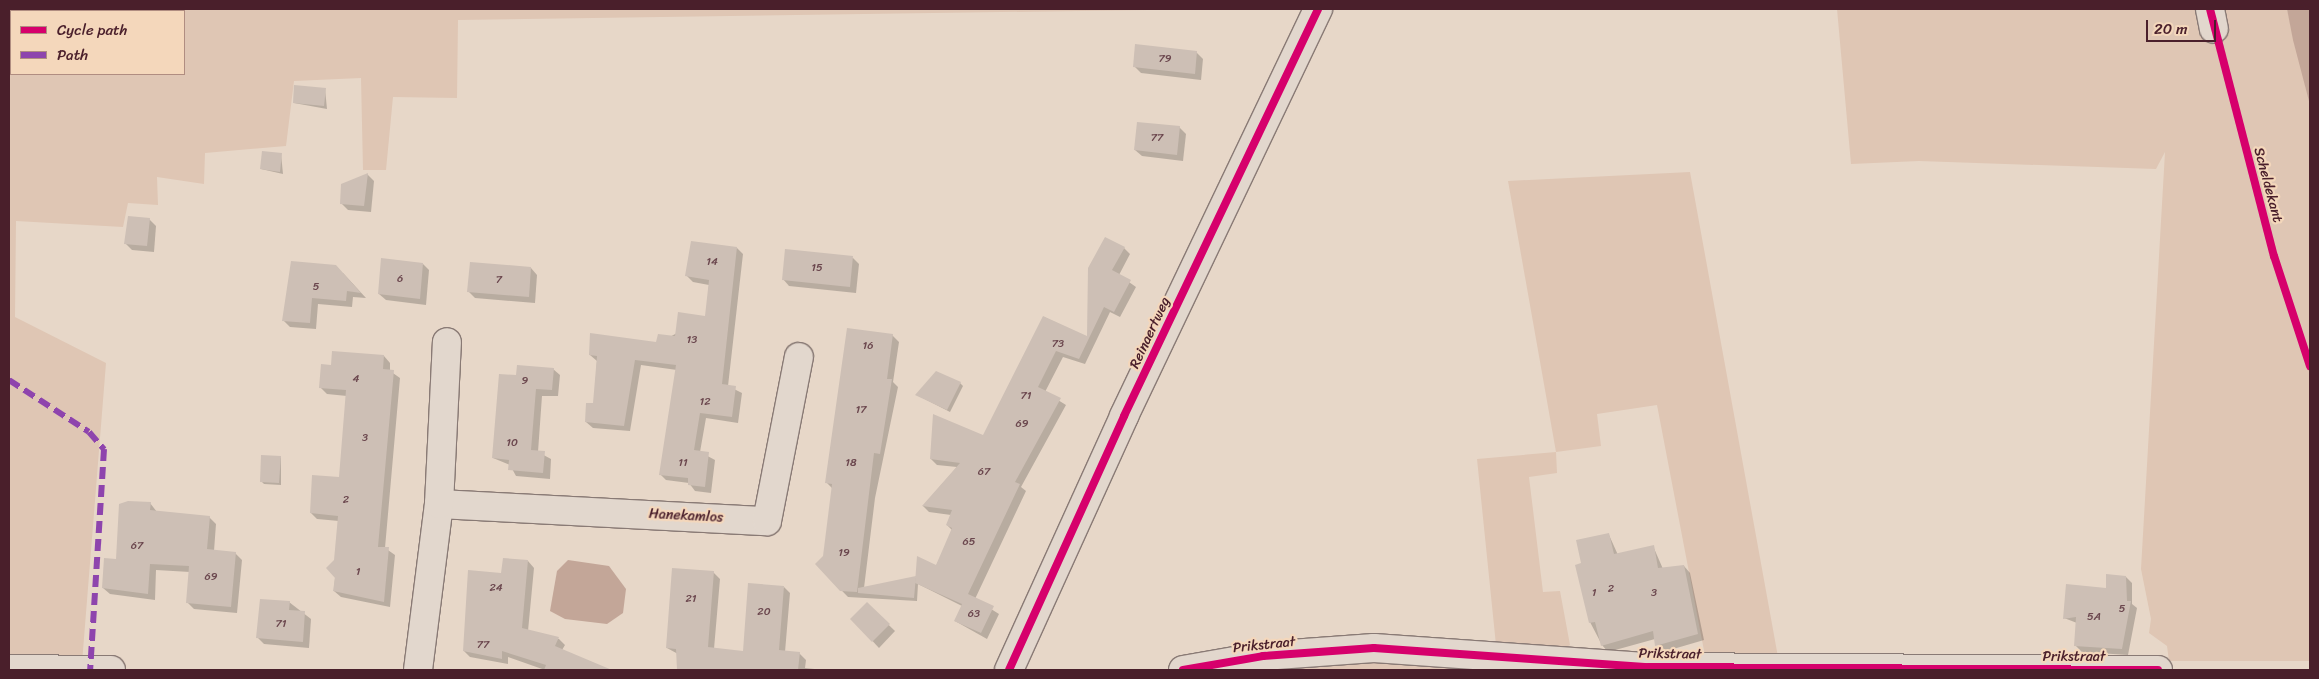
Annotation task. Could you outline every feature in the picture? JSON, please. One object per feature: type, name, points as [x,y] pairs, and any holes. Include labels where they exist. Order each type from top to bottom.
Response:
[{"type":"street","name":"Reinaertweg","points":[[1009,670],[1124,416],[1318,9]]},
{"type":"street","points":[[418,670],[439,504],[447,342]]},
{"type":"street","name":"Hanekamlos","points":[[439,504],[767,521],[799,356]]},
{"type":"street","name":"Prikstraat","points":[[1183,670],[1263,656],[1374,648],[1648,667],[2158,670]]},
{"type":"street","points":[[9,669],[111,670]]},
{"type":"shaded area","points":[[9,9],[1214,9],[458,20],[457,98],[393,97],[386,170],[363,170],[361,78],[294,81],[286,146],[205,153],[204,184],[157,177],[158,205],[128,203],[123,227],[16,221],[15,317],[106,363],[82,663],[9,661]]},
{"type":"shaded area","points":[[1837,9],[2287,9],[2310,105],[2310,661],[2169,661],[2167,646],[2149,633],[2151,619],[2141,569],[2165,152],[2156,169],[1919,161],[1851,164]]},
{"type":"shaded area","points":[[2287,9],[2310,9],[2310,105],[2293,40]]},
{"type":"shaded area","points":[[1690,172],[1778,657],[1706,661],[1657,405],[1597,414],[1601,446],[1556,452],[1508,181]]},
{"type":"shaded area","points":[[1556,452],[1557,473],[1529,477],[1543,592],[1560,591],[1570,645],[1561,650],[1496,645],[1477,459]]},
{"type":"shaded area","points":[[568,560],[609,566],[626,589],[623,613],[607,624],[565,619],[550,611],[557,571]]},
{"type":"shaded area","points":[[1366,658],[1578,670],[1247,670]]},
{"type":"building","points":[[1135,44],[1197,51],[1195,74],[1133,67]]},
{"type":"building","points":[[294,85],[326,88],[324,106],[293,103]]},
{"type":"building","points":[[1137,122],[1180,126],[1177,155],[1134,150]]},
{"type":"building","points":[[262,151],[282,153],[280,172],[260,169]]},
{"type":"building","points":[[368,173],[364,206],[340,204],[341,184]]},
{"type":"building","points":[[128,216],[150,218],[147,246],[124,244]]},
{"type":"building","points":[[1105,237],[1125,247],[1112,270],[1131,280],[1114,312],[1104,307],[1079,359],[1056,351],[1038,387],[1061,398],[1015,482],[1020,484],[968,594],[994,606],[981,633],[954,621],[962,604],[915,583],[917,556],[936,565],[952,528],[946,525],[952,510],[922,506],[960,463],[930,459],[933,414],[983,435],[1043,316],[1087,336],[1088,268]]},
{"type":"building","points":[[691,241],[737,247],[722,384],[736,386],[732,417],[700,413],[694,450],[709,452],[705,487],[688,485],[688,478],[659,475],[676,365],[635,360],[624,426],[585,422],[586,403],[593,403],[597,356],[589,355],[590,333],[656,342],[658,334],[675,336],[678,312],[705,316],[709,280],[685,276]]},
{"type":"building","points":[[785,249],[853,256],[850,287],[782,280]]},
{"type":"building","points":[[381,258],[423,263],[420,299],[378,294]]},
{"type":"building","points":[[291,261],[336,265],[361,293],[347,291],[346,301],[312,298],[310,323],[282,321]]},
{"type":"building","points":[[470,262],[531,267],[529,297],[467,292]]},
{"type":"building","points":[[847,328],[893,334],[887,379],[892,379],[880,454],[874,453],[857,592],[840,591],[815,564],[823,556],[832,484],[825,483]]},
{"type":"building","points":[[332,351],[384,355],[383,369],[394,370],[378,547],[389,547],[384,602],[333,591],[335,578],[326,568],[334,560],[338,516],[310,513],[312,475],[339,477],[346,390],[319,388],[321,364],[331,365]]},
{"type":"building","points":[[517,365],[554,368],[552,390],[536,389],[531,450],[545,451],[543,473],[508,470],[509,460],[492,458],[499,374],[516,375]]},
{"type":"building","points":[[936,371],[961,382],[947,410],[915,395]]},
{"type":"building","points":[[261,455],[281,456],[279,483],[260,482]]},
{"type":"building","points":[[128,501],[151,502],[150,510],[210,516],[207,549],[236,552],[231,607],[186,603],[189,566],[150,564],[148,594],[102,588],[104,558],[116,559],[119,504]]},
{"type":"building","points":[[1609,533],[1614,554],[1654,545],[1658,568],[1684,565],[1698,634],[1655,646],[1653,631],[1601,646],[1595,622],[1589,623],[1575,565],[1581,563],[1576,540]]},
{"type":"building","points":[[503,558],[528,560],[522,628],[559,637],[555,646],[612,670],[544,670],[546,665],[502,651],[502,659],[463,651],[468,570],[501,573]]},
{"type":"building","points":[[672,568],[714,571],[708,647],[743,651],[748,583],[784,586],[779,650],[800,652],[798,670],[677,670],[676,649],[666,648]]},
{"type":"building","points":[[2106,574],[2126,576],[2127,601],[2131,601],[2122,649],[2074,646],[2076,617],[2063,619],[2066,584],[2106,588]]},
{"type":"building","points":[[916,576],[914,598],[858,593],[858,588]]},
{"type":"building","points":[[260,599],[290,601],[289,610],[305,611],[303,642],[256,638]]},
{"type":"building","points":[[867,602],[890,624],[872,642],[850,619]]},
{"type":"marked path","points":[[9,380],[89,432],[104,449],[90,670]]},
{"type":"cycle path","points":[[1009,670],[1124,416],[1318,9]]},
{"type":"cycle path","name":"Scheldekant","points":[[2210,9],[2274,256],[2310,366]]},
{"type":"cycle path","points":[[1183,670],[1263,656],[1374,648],[1648,667],[2158,670]]}]
